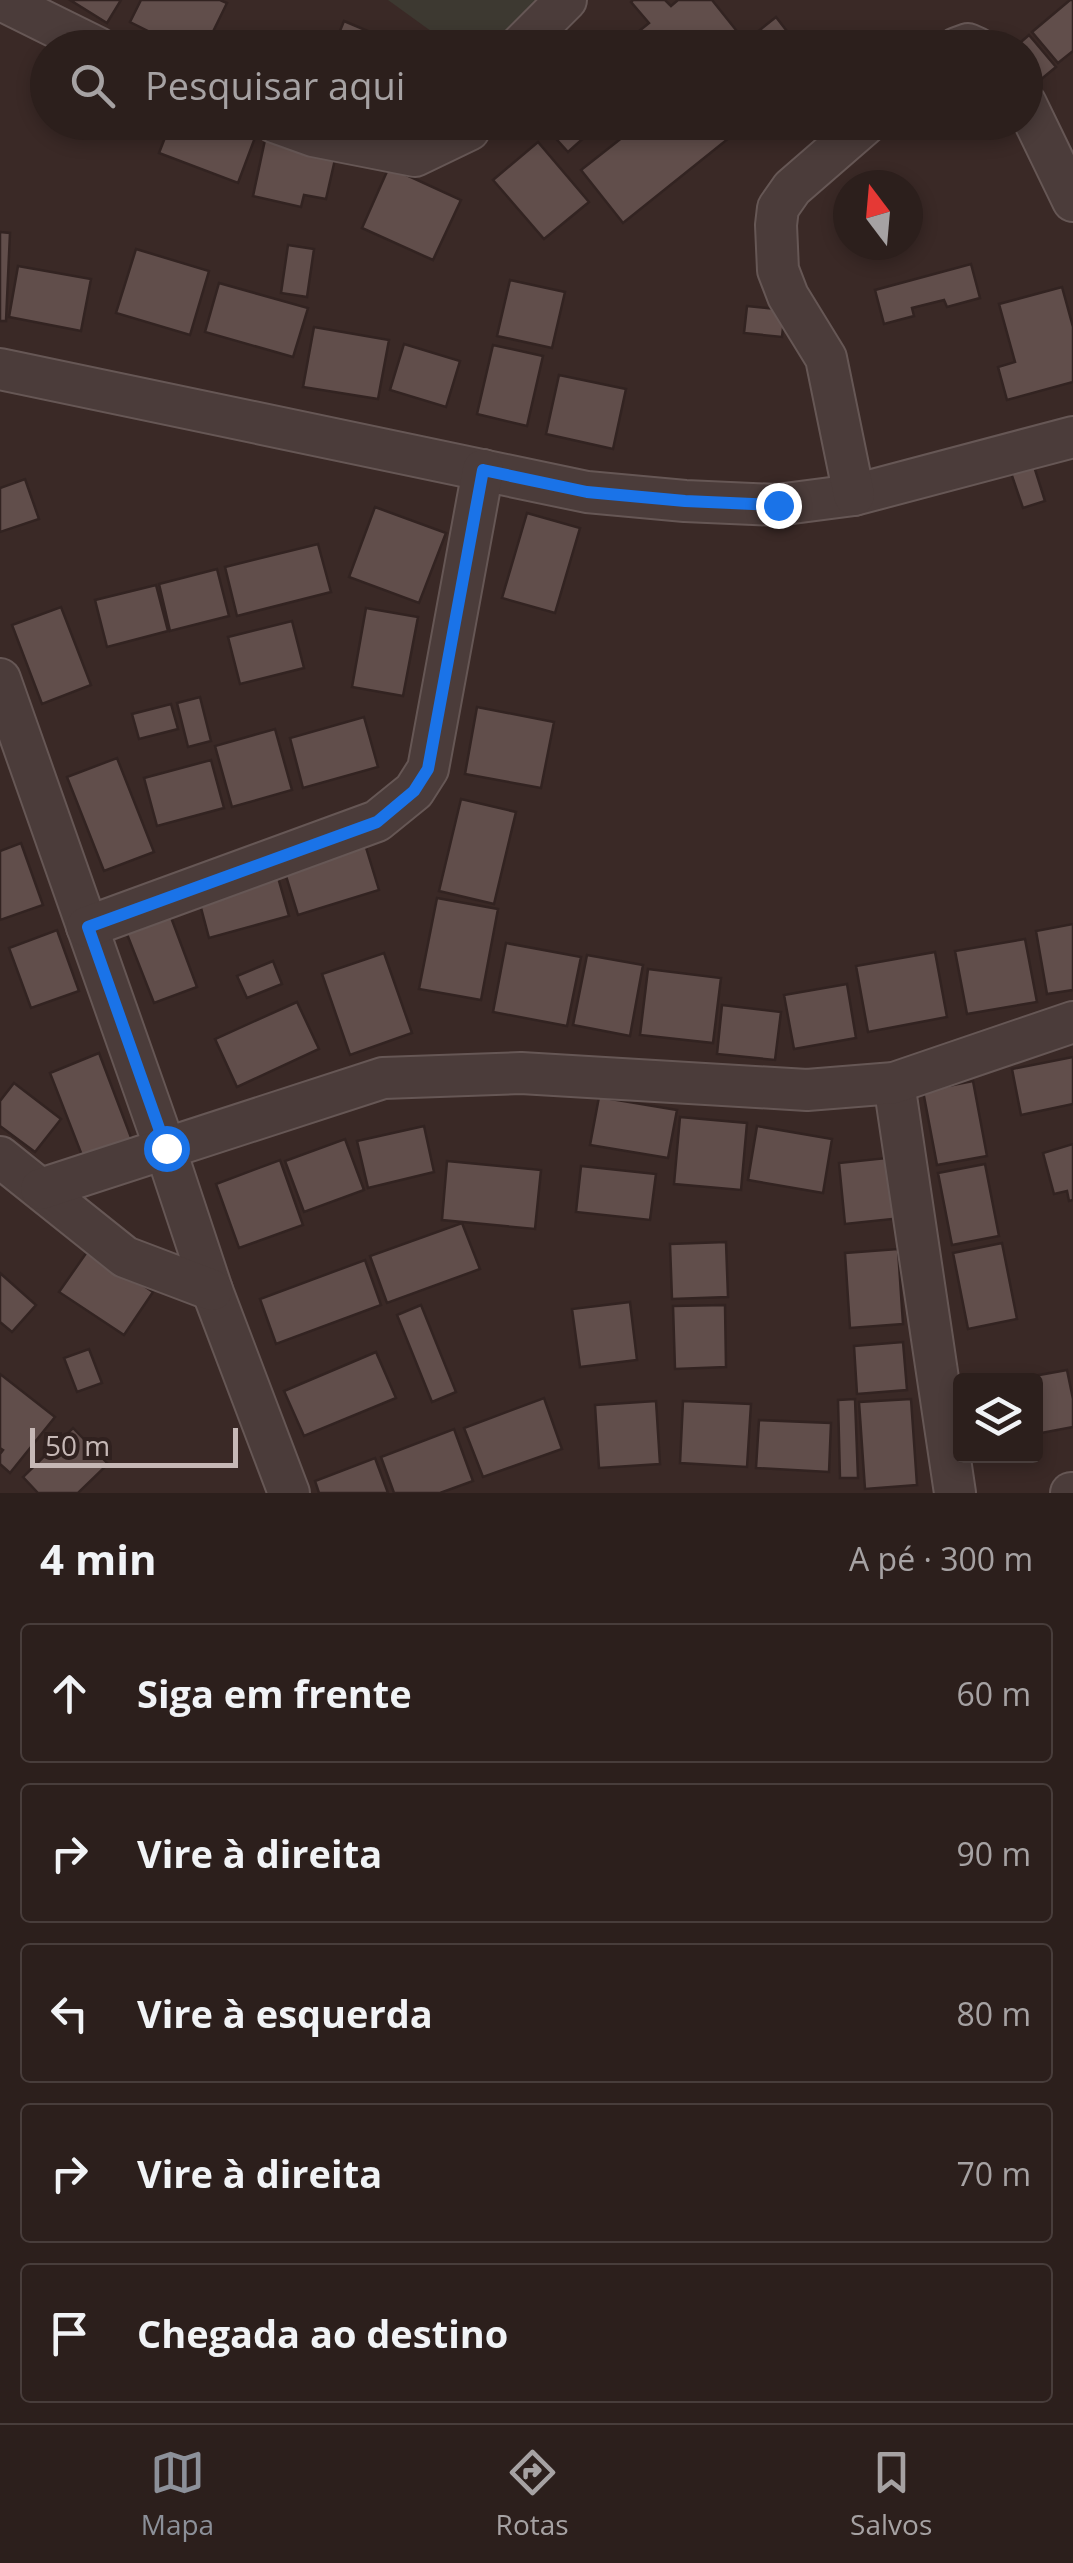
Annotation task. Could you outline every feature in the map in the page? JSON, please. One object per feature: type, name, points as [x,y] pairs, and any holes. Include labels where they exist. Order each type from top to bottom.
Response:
[{"type":"street","points":[[536,30],[566,0]]},
{"type":"street","points":[[2,2],[60,30]]},
{"type":"street","points":[[1043,139],[1073,201]]},
{"type":"street","points":[[333,140],[415,156],[448,140]]},
{"type":"street","points":[[847,140],[792,188],[778,208],[776,225],[778,270],[788,296],[826,358],[854,495]]},
{"type":"street","points":[[0,369],[587,492],[685,501],[778,505],[854,495],[1073,437]]},
{"type":"street","points":[[88,927],[377,822],[414,791],[428,769],[483,470]]},
{"type":"street","points":[[0,679],[166,1148],[212,1290],[289,1493]]},
{"type":"street","points":[[41,1189],[384,1078],[521,1073],[807,1090],[894,1084],[1073,1022]]},
{"type":"street","points":[[894,1084],[955,1493]]},
{"type":"street","points":[[0,1156],[125,1257],[212,1290]]},
{"type":"shaded area","points":[[388,0],[541,0],[511,30],[429,30]]},
{"type":"building","points":[[70,0],[121,0],[107,23]]},
{"type":"building","points":[[141,0],[227,3],[214,30],[146,30],[130,22]]},
{"type":"building","points":[[665,0],[671,6],[678,0],[712,0],[736,30],[640,30],[649,23],[631,2]]},
{"type":"building","points":[[1073,0],[1073,51],[1058,63],[1043,45],[1043,30],[1034,30]]},
{"type":"building","points":[[776,17],[786,30],[760,30]]},
{"type":"building","points":[[344,21],[365,30],[340,30]]},
{"type":"building","points":[[1043,52],[1056,67],[1043,78]]},
{"type":"building","points":[[164,140],[254,140],[238,183],[159,153]]},
{"type":"building","points":[[265,140],[336,155],[326,199],[304,195],[301,207],[253,196]]},
{"type":"building","points":[[557,140],[581,140],[568,152]]},
{"type":"building","points":[[619,140],[727,140],[623,223],[581,170]]},
{"type":"building","points":[[538,142],[589,202],[544,239],[493,180]]},
{"type":"building","points":[[389,167],[461,200],[433,260],[362,228]]},
{"type":"building","points":[[0,232],[10,233],[6,321],[0,321]]},
{"type":"building","points":[[288,245],[314,249],[307,297],[281,293]]},
{"type":"building","points":[[136,249],[209,271],[190,335],[116,313]]},
{"type":"building","points":[[971,264],[980,298],[947,307],[944,300],[912,308],[914,316],[884,324],[875,290]]},
{"type":"building","points":[[18,266],[91,279],[81,331],[9,317]]},
{"type":"building","points":[[510,280],[565,292],[552,348],[497,336]]},
{"type":"building","points":[[219,283],[308,308],[293,357],[205,332]]},
{"type":"building","points":[[1062,287],[1073,327],[1073,382],[1007,400],[998,367],[1015,362],[999,304]]},
{"type":"building","points":[[747,306],[785,310],[782,337],[744,333]]},
{"type":"building","points":[[314,327],[389,340],[378,399],[303,387]]},
{"type":"building","points":[[404,344],[460,361],[446,407],[390,390]]},
{"type":"building","points":[[493,345],[543,356],[527,426],[477,414]]},
{"type":"building","points":[[559,375],[626,389],[613,449],[546,434]]},
{"type":"building","points":[[1033,463],[1045,501],[1023,508],[1010,470]]},
{"type":"building","points":[[25,479],[39,519],[0,532],[0,488]]},
{"type":"building","points":[[375,507],[446,533],[419,603],[349,577]]},
{"type":"building","points":[[527,513],[580,528],[555,613],[502,598]]},
{"type":"building","points":[[318,544],[331,592],[237,616],[225,567]]},
{"type":"building","points":[[217,569],[229,616],[170,631],[159,584]]},
{"type":"building","points":[[156,585],[168,631],[107,647],[95,600]]},
{"type":"building","points":[[61,607],[91,685],[42,704],[12,625]]},
{"type":"building","points":[[366,608],[418,617],[403,696],[352,687]]},
{"type":"building","points":[[292,621],[304,668],[240,684],[228,637]]},
{"type":"building","points":[[200,697],[211,741],[188,747],[177,703]]},
{"type":"building","points":[[171,704],[178,729],[139,739],[132,714]]},
{"type":"building","points":[[477,707],[554,722],[541,788],[465,774]]},
{"type":"building","points":[[364,717],[378,767],[303,788],[290,738]]},
{"type":"building","points":[[275,729],[292,790],[232,807],[215,746]]},
{"type":"building","points":[[117,758],[154,852],[104,871],[67,777]]},
{"type":"building","points":[[211,760],[224,808],[157,826],[144,778]]},
{"type":"building","points":[[461,799],[516,812],[494,904],[439,891]]},
{"type":"building","points":[[364,841],[379,890],[298,915],[283,866]]},
{"type":"building","points":[[21,843],[43,905],[0,920],[0,851]]},
{"type":"building","points":[[275,867],[289,916],[209,938],[196,889]]},
{"type":"building","points":[[437,898],[498,909],[481,1000],[419,989]]},
{"type":"building","points":[[169,912],[197,987],[154,1003],[125,929]]},
{"type":"building","points":[[1073,924],[1073,990],[1047,994],[1036,931]]},
{"type":"building","points":[[57,930],[79,991],[31,1008],[9,948]]},
{"type":"building","points":[[1025,939],[1037,1002],[967,1014],[955,951]]},
{"type":"building","points":[[506,943],[581,957],[567,1026],[493,1012]]},
{"type":"building","points":[[935,952],[947,1017],[868,1032],[856,966]]},
{"type":"building","points":[[384,953],[412,1033],[350,1055],[322,974]]},
{"type":"building","points":[[587,955],[643,965],[630,1036],[573,1025]]},
{"type":"building","points":[[273,961],[282,984],[247,998],[237,976]]},
{"type":"building","points":[[648,969],[721,978],[713,1043],[640,1035]]},
{"type":"building","points":[[847,984],[856,1038],[794,1049],[784,995]]},
{"type":"building","points":[[297,1002],[319,1049],[237,1087],[215,1039]]},
{"type":"building","points":[[722,1005],[781,1012],[775,1060],[717,1054]]},
{"type":"building","points":[[99,1053],[132,1140],[83,1158],[50,1073]]},
{"type":"building","points":[[1073,1057],[1073,1104],[1021,1115],[1012,1069]]},
{"type":"building","points":[[973,1081],[987,1156],[937,1165],[923,1091]]},
{"type":"building","points":[[14,1083],[61,1119],[35,1152],[0,1126],[0,1101]]},
{"type":"building","points":[[599,1097],[677,1110],[668,1158],[590,1145]]},
{"type":"building","points":[[680,1117],[747,1123],[741,1190],[674,1184]]},
{"type":"building","points":[[424,1126],[434,1172],[368,1188],[357,1141]]},
{"type":"building","points":[[757,1126],[832,1139],[823,1193],[748,1180]]},
{"type":"building","points":[[345,1139],[364,1190],[304,1212],[285,1161]]},
{"type":"building","points":[[1073,1144],[1073,1200],[1069,1201],[1067,1191],[1054,1194],[1043,1153]]},
{"type":"building","points":[[896,1157],[902,1218],[845,1224],[839,1163]]},
{"type":"building","points":[[280,1160],[303,1225],[239,1248],[216,1184]]},
{"type":"building","points":[[447,1161],[541,1170],[535,1229],[442,1220]]},
{"type":"building","points":[[985,1164],[999,1236],[952,1245],[938,1173]]},
{"type":"building","points":[[581,1166],[656,1174],[650,1220],[576,1212]]},
{"type":"building","points":[[462,1223],[480,1269],[387,1303],[370,1256]]},
{"type":"building","points":[[726,1242],[728,1297],[672,1299],[670,1244]]},
{"type":"building","points":[[1002,1243],[1017,1319],[968,1329],[953,1253]]},
{"type":"building","points":[[89,1249],[153,1292],[124,1335],[59,1292]]},
{"type":"building","points":[[898,1249],[903,1324],[850,1328],[845,1253]]},
{"type":"building","points":[[365,1260],[381,1305],[276,1344],[260,1299]]},
{"type":"building","points":[[0,1273],[36,1305],[12,1332],[0,1322]]},
{"type":"building","points":[[630,1302],[637,1360],[580,1367],[572,1309]]},
{"type":"building","points":[[421,1305],[456,1392],[432,1402],[397,1315]]},
{"type":"building","points":[[725,1305],[726,1367],[675,1369],[673,1306]]},
{"type":"building","points":[[903,1342],[907,1390],[857,1394],[854,1346]]},
{"type":"building","points":[[89,1349],[102,1383],[77,1392],[64,1358]]},
{"type":"building","points":[[376,1352],[396,1398],[304,1436],[284,1391]]},
{"type":"building","points":[[1067,1370],[1073,1427],[1043,1433],[1043,1374]]},
{"type":"building","points":[[0,1374],[55,1417],[10,1473],[0,1464]]},
{"type":"building","points":[[544,1398],[562,1449],[483,1477],[464,1428]]},
{"type":"building","points":[[855,1399],[858,1478],[840,1478],[838,1400]]},
{"type":"building","points":[[911,1399],[917,1485],[865,1489],[859,1402]]},
{"type":"building","points":[[656,1401],[660,1464],[599,1468],[595,1405]]},
{"type":"building","points":[[683,1401],[751,1404],[747,1467],[680,1463]]},
{"type":"building","points":[[759,1420],[831,1423],[829,1472],[756,1468]]},
{"type":"building","points":[[73,1428],[108,1464],[78,1493],[38,1493],[23,1477]]},
{"type":"building","points":[[454,1429],[473,1481],[440,1493],[394,1493],[381,1457]]},
{"type":"building","points":[[375,1458],[388,1493],[319,1493],[315,1481]]},
{"type":"route","points":[[166,1148],[88,927],[377,822],[414,791],[428,769],[483,470],[587,492],[778,505]]}]
